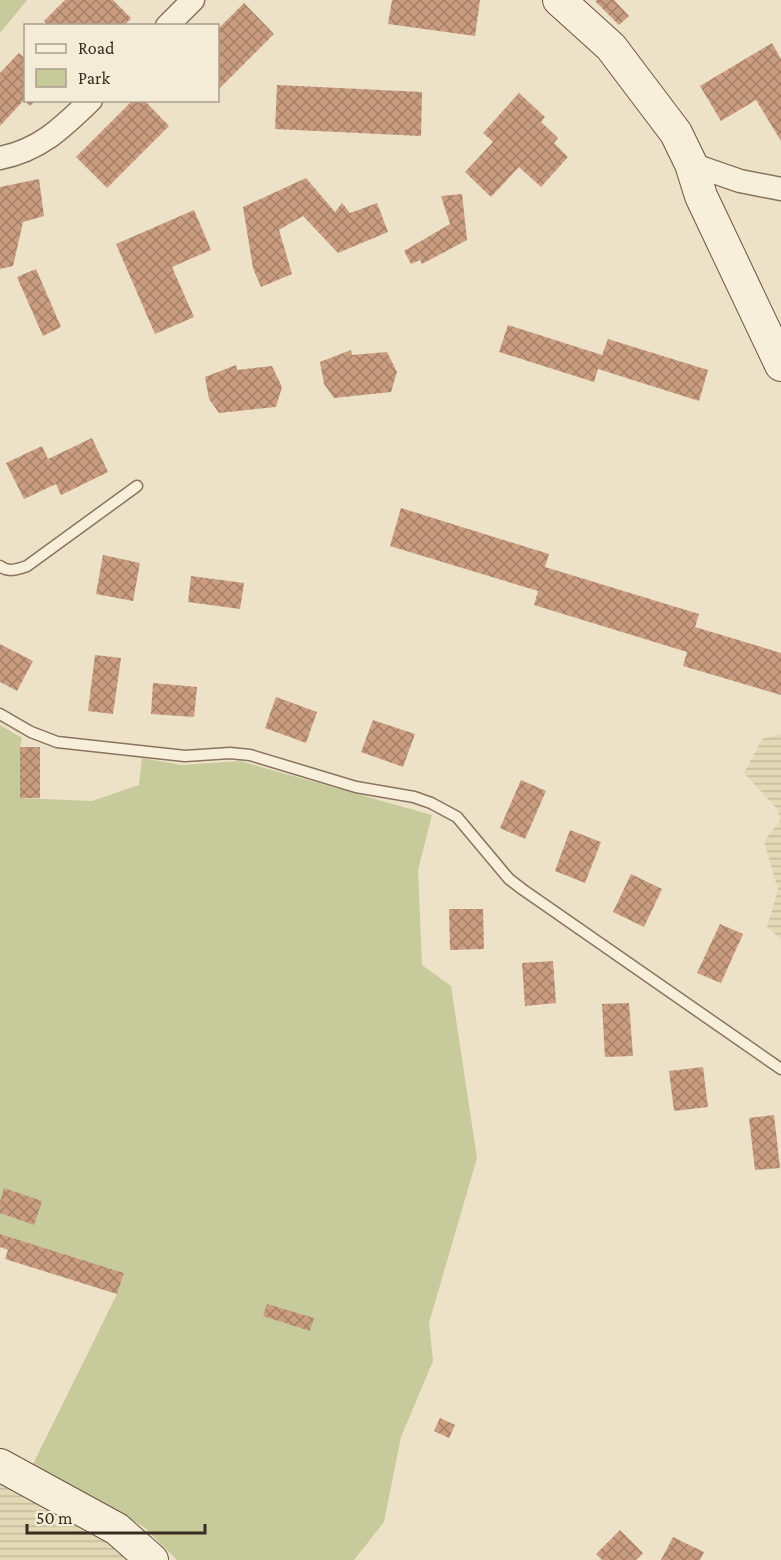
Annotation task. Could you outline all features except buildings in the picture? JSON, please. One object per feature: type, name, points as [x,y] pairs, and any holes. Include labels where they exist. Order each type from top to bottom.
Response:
[{"type":"street","points":[[169,24],[193,0]]},
{"type":"street","points":[[559,0],[612,47],[676,133],[691,165],[701,196],[781,365]]},
{"type":"street","points":[[0,158],[37,146],[60,131],[89,102]]},
{"type":"street","points":[[691,165],[740,181],[781,189]]},
{"type":"street","points":[[0,1465],[117,1530],[152,1560]]},
{"type":"lane","points":[[0,566],[14,570],[27,566],[136,486]]},
{"type":"lane","points":[[0,714],[31,732],[57,742],[184,756],[230,753],[250,755],[356,787],[414,797],[431,803],[456,818],[509,879],[522,889],[781,1069]]},
{"type":"shaded area","points":[[781,734],[781,939],[767,927],[778,890],[764,841],[780,821],[778,810],[744,773],[762,739]]},
{"type":"shaded area","points":[[0,1480],[106,1542],[127,1560],[0,1560]]},
{"type":"green space","points":[[0,0],[27,0],[1,32],[0,31]]},
{"type":"green space","points":[[0,725],[22,738],[20,798],[92,801],[139,785],[142,758],[182,765],[240,761],[432,815],[418,870],[422,965],[451,986],[477,1158],[429,1323],[433,1361],[401,1437],[384,1522],[354,1560],[177,1560],[144,1527],[33,1464],[117,1294],[124,1273],[0,1234]]}]
